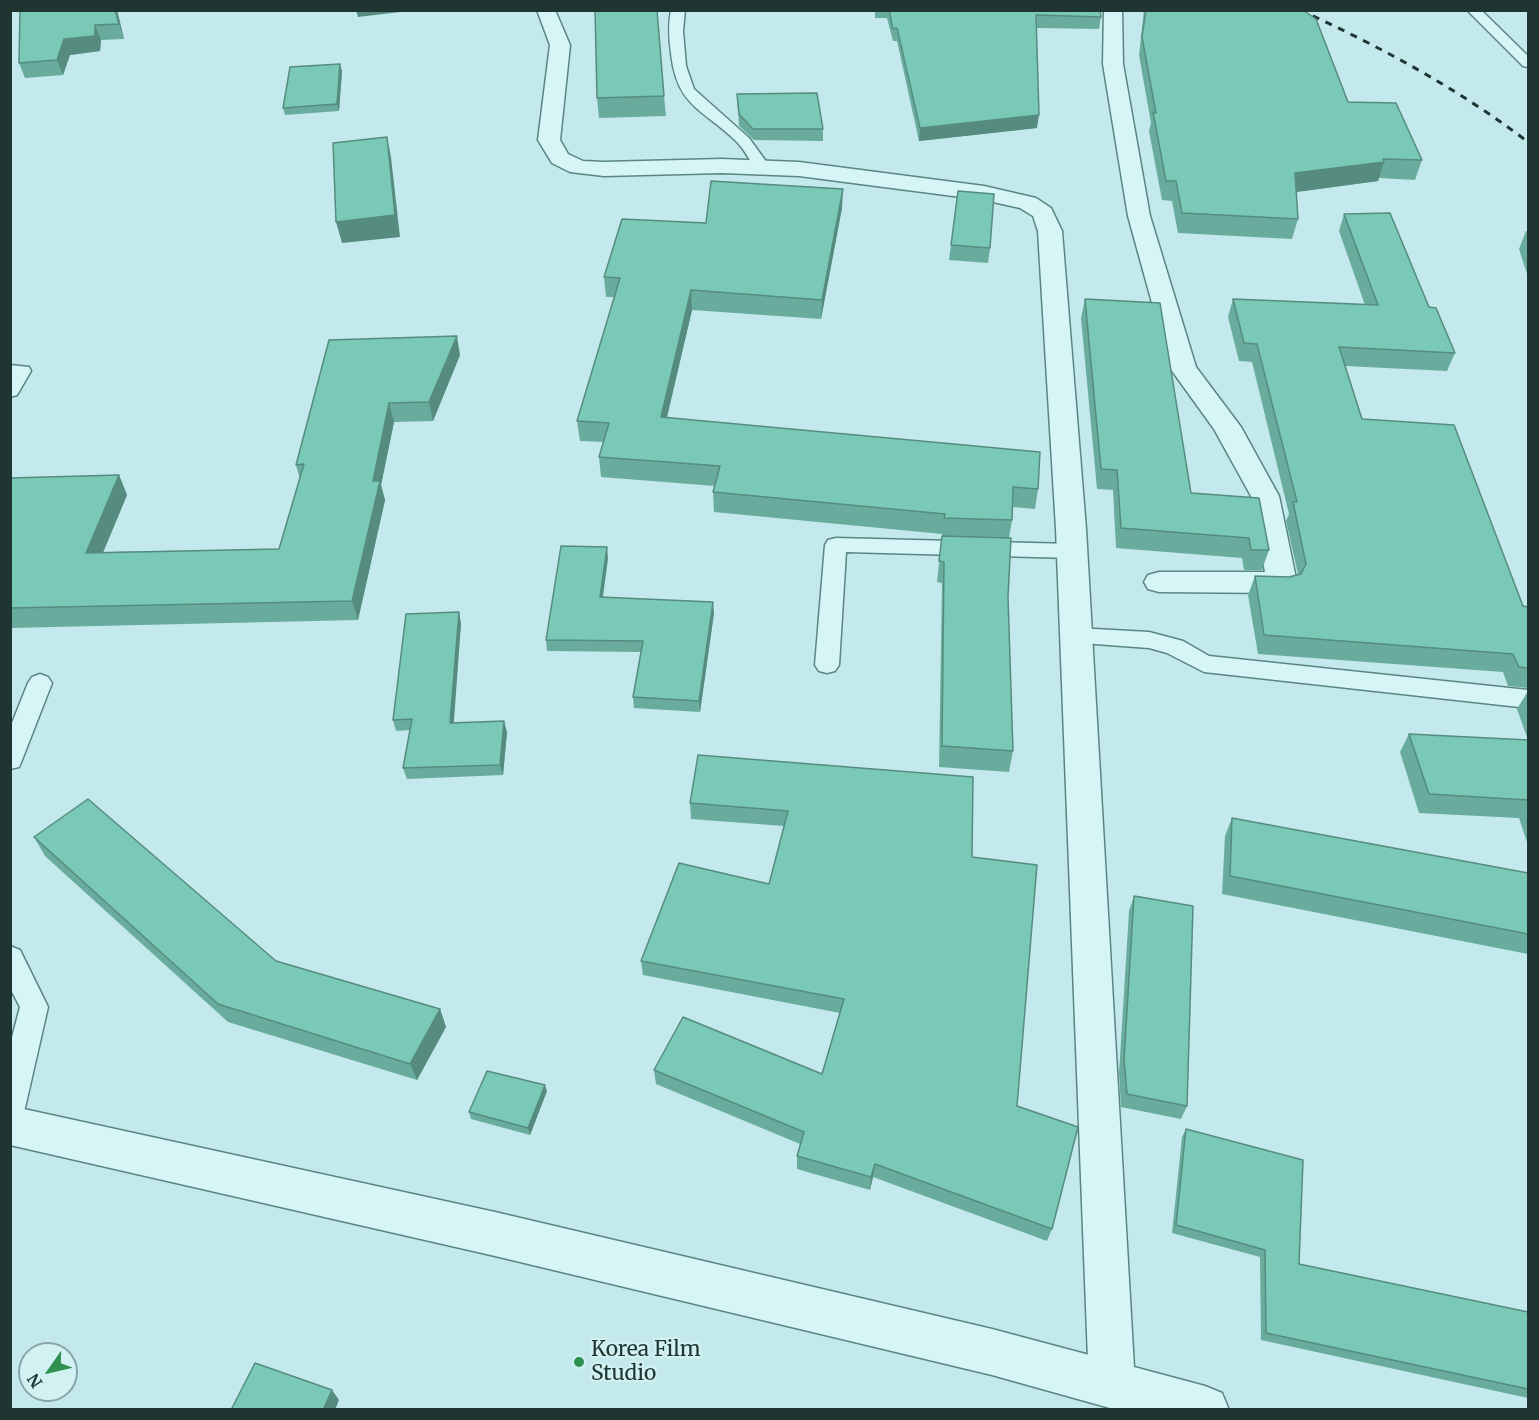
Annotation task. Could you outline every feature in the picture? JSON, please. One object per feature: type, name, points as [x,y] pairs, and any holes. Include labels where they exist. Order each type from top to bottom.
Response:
[{"type":"street","points":[[546,10],[560,45],[549,140],[560,158],[578,167],[604,169],[722,166],[799,169],[984,193],[1028,203],[1043,213],[1050,231],[1072,551],[1112,1385]]},
{"type":"street","points":[[1113,10],[1113,64],[1139,216],[1183,368],[1227,427],[1265,496],[1281,583],[1159,582]]},
{"type":"street","points":[[10,1125],[518,1239],[980,1349],[1205,1410]]},
{"type":"lane","points":[[678,10],[674,22],[681,79],[689,94],[742,137],[762,167]]},
{"type":"lane","points":[[1473,10],[1528,63]]},
{"type":"lane","points":[[10,370],[22,371],[10,391]]},
{"type":"lane","points":[[826,665],[836,545],[1072,551]]},
{"type":"lane","points":[[1076,636],[1149,640],[1175,647],[1204,664],[1528,699]]},
{"type":"lane","points":[[10,760],[40,683]]},
{"type":"lane","points":[[10,958],[34,1007],[10,1108]]},
{"type":"building","points":[[20,10],[115,10],[119,24],[95,25],[95,36],[64,39],[57,60],[19,63]]},
{"type":"building","points":[[595,10],[657,10],[664,96],[597,98]]},
{"type":"building","points":[[889,10],[1100,10],[1101,17],[1036,15],[1039,115],[920,128],[897,28],[893,29]]},
{"type":"building","points":[[1146,10],[1303,10],[1316,19],[1348,102],[1396,103],[1422,160],[1383,159],[1384,162],[1295,173],[1298,219],[1182,213],[1176,181],[1166,181],[1153,112],[1156,113],[1142,37]]},
{"type":"building","points":[[340,64],[337,104],[283,108],[290,67]]},
{"type":"building","points":[[817,93],[823,129],[753,129],[739,114],[737,94]]},
{"type":"building","points":[[387,137],[395,215],[336,222],[333,143]]},
{"type":"building","points":[[711,181],[843,189],[822,300],[691,290],[661,417],[1040,452],[1038,489],[1013,487],[1012,520],[944,518],[945,514],[713,492],[720,466],[599,457],[609,423],[577,421],[620,278],[604,277],[622,219],[706,223]]},
{"type":"building","points":[[958,191],[994,194],[990,248],[951,245]]},
{"type":"building","points":[[1390,213],[1429,307],[1436,308],[1455,353],[1339,347],[1362,419],[1454,425],[1523,606],[1528,607],[1528,668],[1519,667],[1513,654],[1264,635],[1255,576],[1289,577],[1301,574],[1306,564],[1293,502],[1297,502],[1257,344],[1244,343],[1233,299],[1378,305],[1344,214]]},
{"type":"building","points":[[1085,299],[1160,303],[1191,493],[1259,498],[1269,550],[1251,550],[1249,538],[1121,528],[1117,470],[1101,469]]},
{"type":"building","points":[[457,336],[429,402],[389,403],[373,481],[380,481],[352,601],[10,608],[10,478],[119,475],[86,553],[279,549],[304,464],[296,465],[329,340]]},
{"type":"building","points":[[942,536],[1011,538],[1008,597],[1013,751],[942,746],[944,562],[939,561]]},
{"type":"building","points":[[561,546],[607,547],[600,597],[713,602],[699,701],[633,697],[643,641],[546,640]]},
{"type":"building","points":[[459,612],[450,723],[504,721],[500,765],[403,768],[412,719],[393,720],[406,614]]},
{"type":"building","points":[[1409,734],[1528,740],[1528,800],[1429,794]]},
{"type":"building","points":[[698,755],[973,777],[972,857],[1037,865],[1017,1106],[1078,1127],[1052,1229],[875,1164],[871,1177],[797,1156],[804,1132],[654,1070],[683,1017],[822,1074],[844,999],[641,961],[679,863],[769,884],[788,811],[690,803]]},
{"type":"building","points":[[88,799],[276,961],[440,1009],[410,1064],[218,1004],[34,837]]},
{"type":"building","points":[[1232,818],[1528,873],[1528,934],[1230,876]]},
{"type":"building","points":[[1134,896],[1193,906],[1187,1106],[1127,1094],[1124,1059]]},
{"type":"building","points":[[487,1071],[545,1085],[528,1128],[469,1112]]},
{"type":"building","points":[[1186,1129],[1303,1160],[1299,1264],[1528,1312],[1528,1389],[1266,1333],[1265,1250],[1176,1225]]},
{"type":"building","points":[[255,1363],[332,1390],[323,1410],[231,1410]]},
{"type":"railway","points":[[1300,10],[1360,39],[1446,86],[1528,142]]},
{"type":"place","name":"Korea Film Studio","points":[[579,1362]]}]
